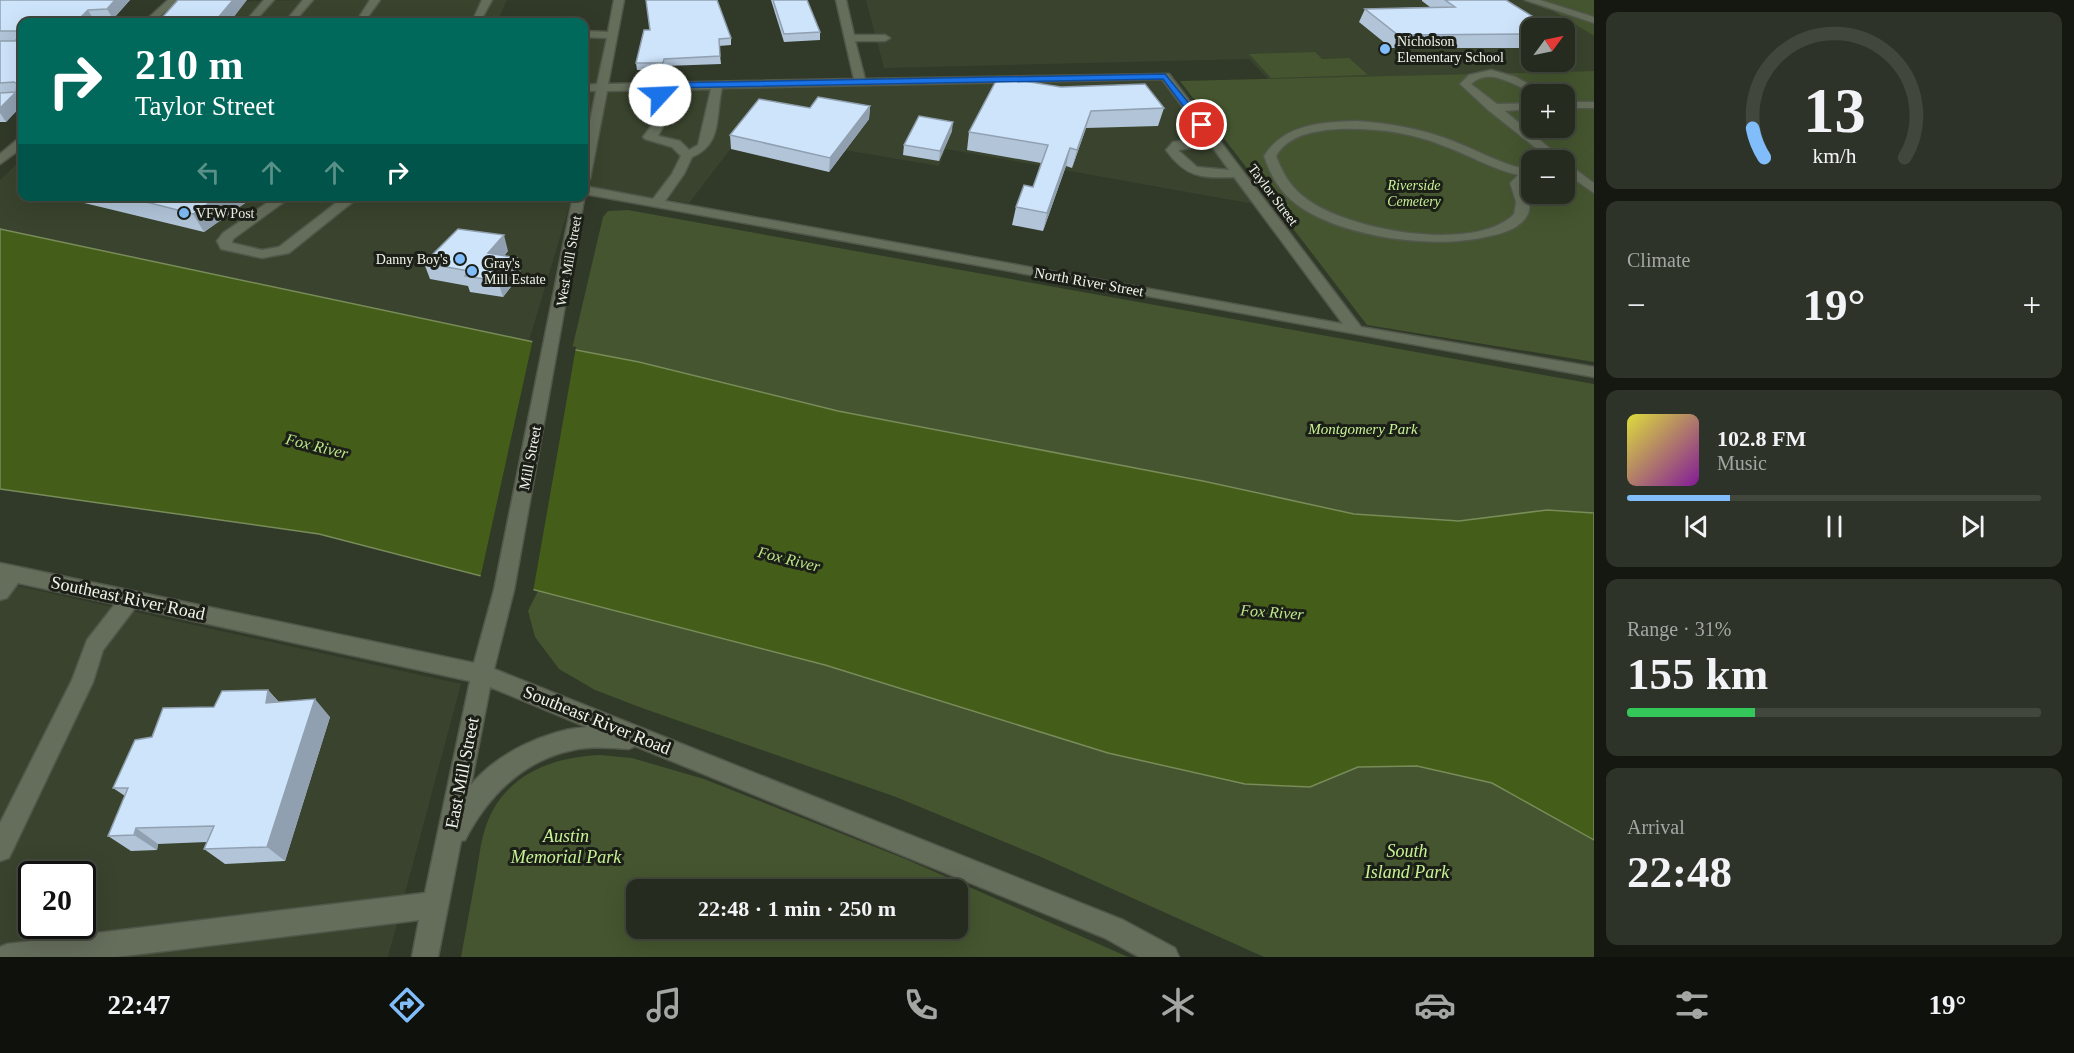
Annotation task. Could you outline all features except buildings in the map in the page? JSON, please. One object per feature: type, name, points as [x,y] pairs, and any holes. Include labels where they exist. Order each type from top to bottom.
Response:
[{"type":"street","points":[[153,18],[174,0]]},
{"type":"street","points":[[253,18],[269,0]]},
{"type":"street","points":[[292,18],[308,0]]},
{"type":"street","points":[[363,18],[375,0]]},
{"type":"street","points":[[478,18],[487,0]]},
{"type":"street","points":[[588,157],[619,0]]},
{"type":"street","points":[[588,88],[860,82],[841,0]]},
{"type":"street","points":[[1530,0],[1594,20]]},
{"type":"street","points":[[588,34],[612,35]]},
{"type":"street","points":[[849,38],[885,38]]},
{"type":"street","points":[[1525,84],[1507,77],[1485,75],[1467,81],[1465,84],[1466,88],[1545,150]]},
{"type":"street","name":"Taylor Street","points":[[860,82],[1165,76],[1356,331]]},
{"type":"street","points":[[657,203],[678,174],[687,155],[703,148],[708,140],[712,99],[717,85]]},
{"type":"street","points":[[660,86],[662,123],[657,132],[649,137],[676,144],[687,155]]},
{"type":"street","points":[[1575,105],[1594,105]]},
{"type":"street","points":[[1492,108],[1521,107]]},
{"type":"street","points":[[1365,124],[1425,135],[1502,167],[1532,175],[1519,179],[1516,183],[1523,207],[1521,215],[1515,221],[1489,234],[1471,238],[1429,239],[1382,233],[1354,225],[1311,207],[1281,184],[1270,163],[1270,156],[1273,149],[1283,141],[1310,128],[1365,124]]},
{"type":"street","points":[[1214,141],[1177,146],[1172,150],[1181,164],[1192,171],[1208,174],[1237,173]]},
{"type":"street","points":[[0,160],[18,145]]},
{"type":"street","points":[[1575,174],[1594,174]]},
{"type":"street","points":[[1575,177],[1594,189]]},
{"type":"street","name":"North River Street","points":[[588,191],[1356,331],[1594,372]]},
{"type":"street","points":[[279,201],[228,236],[224,241],[226,246],[274,255],[284,250],[348,201]]},
{"type":"street","name":"West Mill Street","points":[[557,326],[579,201]]},
{"type":"street","name":"Mill Street","points":[[504,590],[557,326]]},
{"type":"street","name":"Southeast River Road","points":[[4,579],[131,599],[482,674],[1114,929],[1166,957]]},
{"type":"street","name":"East Mill Street","points":[[425,957],[482,674],[504,590]]},
{"type":"street","points":[[0,849],[82,682],[94,646],[131,599]]},
{"type":"street","points":[[448,845],[467,811],[485,787],[543,749],[571,740],[603,736],[643,739]]},
{"type":"street","points":[[7,957],[435,905]]},
{"type":"shaded area","points":[[305,0],[507,0],[499,18],[170,18],[192,3]]},
{"type":"shaded area","points":[[866,0],[1535,0],[1564,18],[1521,18],[1521,72],[1553,72],[1268,79],[1249,59],[884,68]]},
{"type":"shaded area","points":[[1575,24],[1594,36],[1594,71],[1575,71]]},
{"type":"shaded area","points":[[588,32],[609,32],[588,137]]},
{"type":"shaded area","points":[[1162,79],[1254,204],[946,149],[939,166],[743,133],[689,203],[588,187],[588,177],[605,90]]},
{"type":"shaded area","points":[[18,163],[18,201],[571,201],[529,341],[0,229],[0,180]]},
{"type":"shaded area","points":[[0,582],[461,684],[388,957],[0,957]]},
{"type":"green space","points":[[1535,0],[1594,0],[1594,36],[1575,24],[1575,18],[1564,18]]},
{"type":"green space","points":[[1315,52],[1322,59],[1349,58],[1368,75],[1271,78],[1249,54]]},
{"type":"green space","name":"Riverside Cemetery","points":[[1594,71],[1594,362],[1367,325],[1180,81]]},
{"type":"green space","name":"Montgomery Park","points":[[628,210],[1594,384],[1594,513],[1547,510],[1459,521],[1354,514],[1203,481],[838,411],[639,362],[572,349],[603,217],[608,211]]},
{"type":"green space","name":"South Island Park","points":[[538,591],[1310,787],[1358,767],[1417,766],[1492,783],[1594,840],[1594,957],[1264,957],[1041,857],[896,797],[595,690],[559,669],[535,637],[528,611]]},
{"type":"green space","name":"Austin Memorial Park","points":[[600,755],[632,758],[704,779],[951,879],[626,879],[626,939],[968,939],[968,886],[1128,957],[461,957],[482,840],[492,811],[515,783],[529,773],[563,760]]},
{"type":"water","name":"Fox River","points":[[0,229],[529,341],[639,362],[838,411],[1203,481],[1354,514],[1459,521],[1547,510],[1594,513],[1594,840],[1492,783],[1417,766],[1358,767],[1310,787],[1245,784],[1108,753],[825,665],[319,534],[0,489]]},
{"type":"pier","points":[[533,339],[576,347],[533,592],[480,579]]},
{"type":"place","name":"Nicholson Elementary School","points":[[1385,49]]},
{"type":"place","name":"VFW Post","points":[[184,213]]},
{"type":"place","name":"Danny Boy's","points":[[460,259]]},
{"type":"place","name":"Gray's Mill Estate","points":[[472,271]]},
{"type":"route","points":[[660,95],[660,86],[1165,76],[1202,125]]}]
